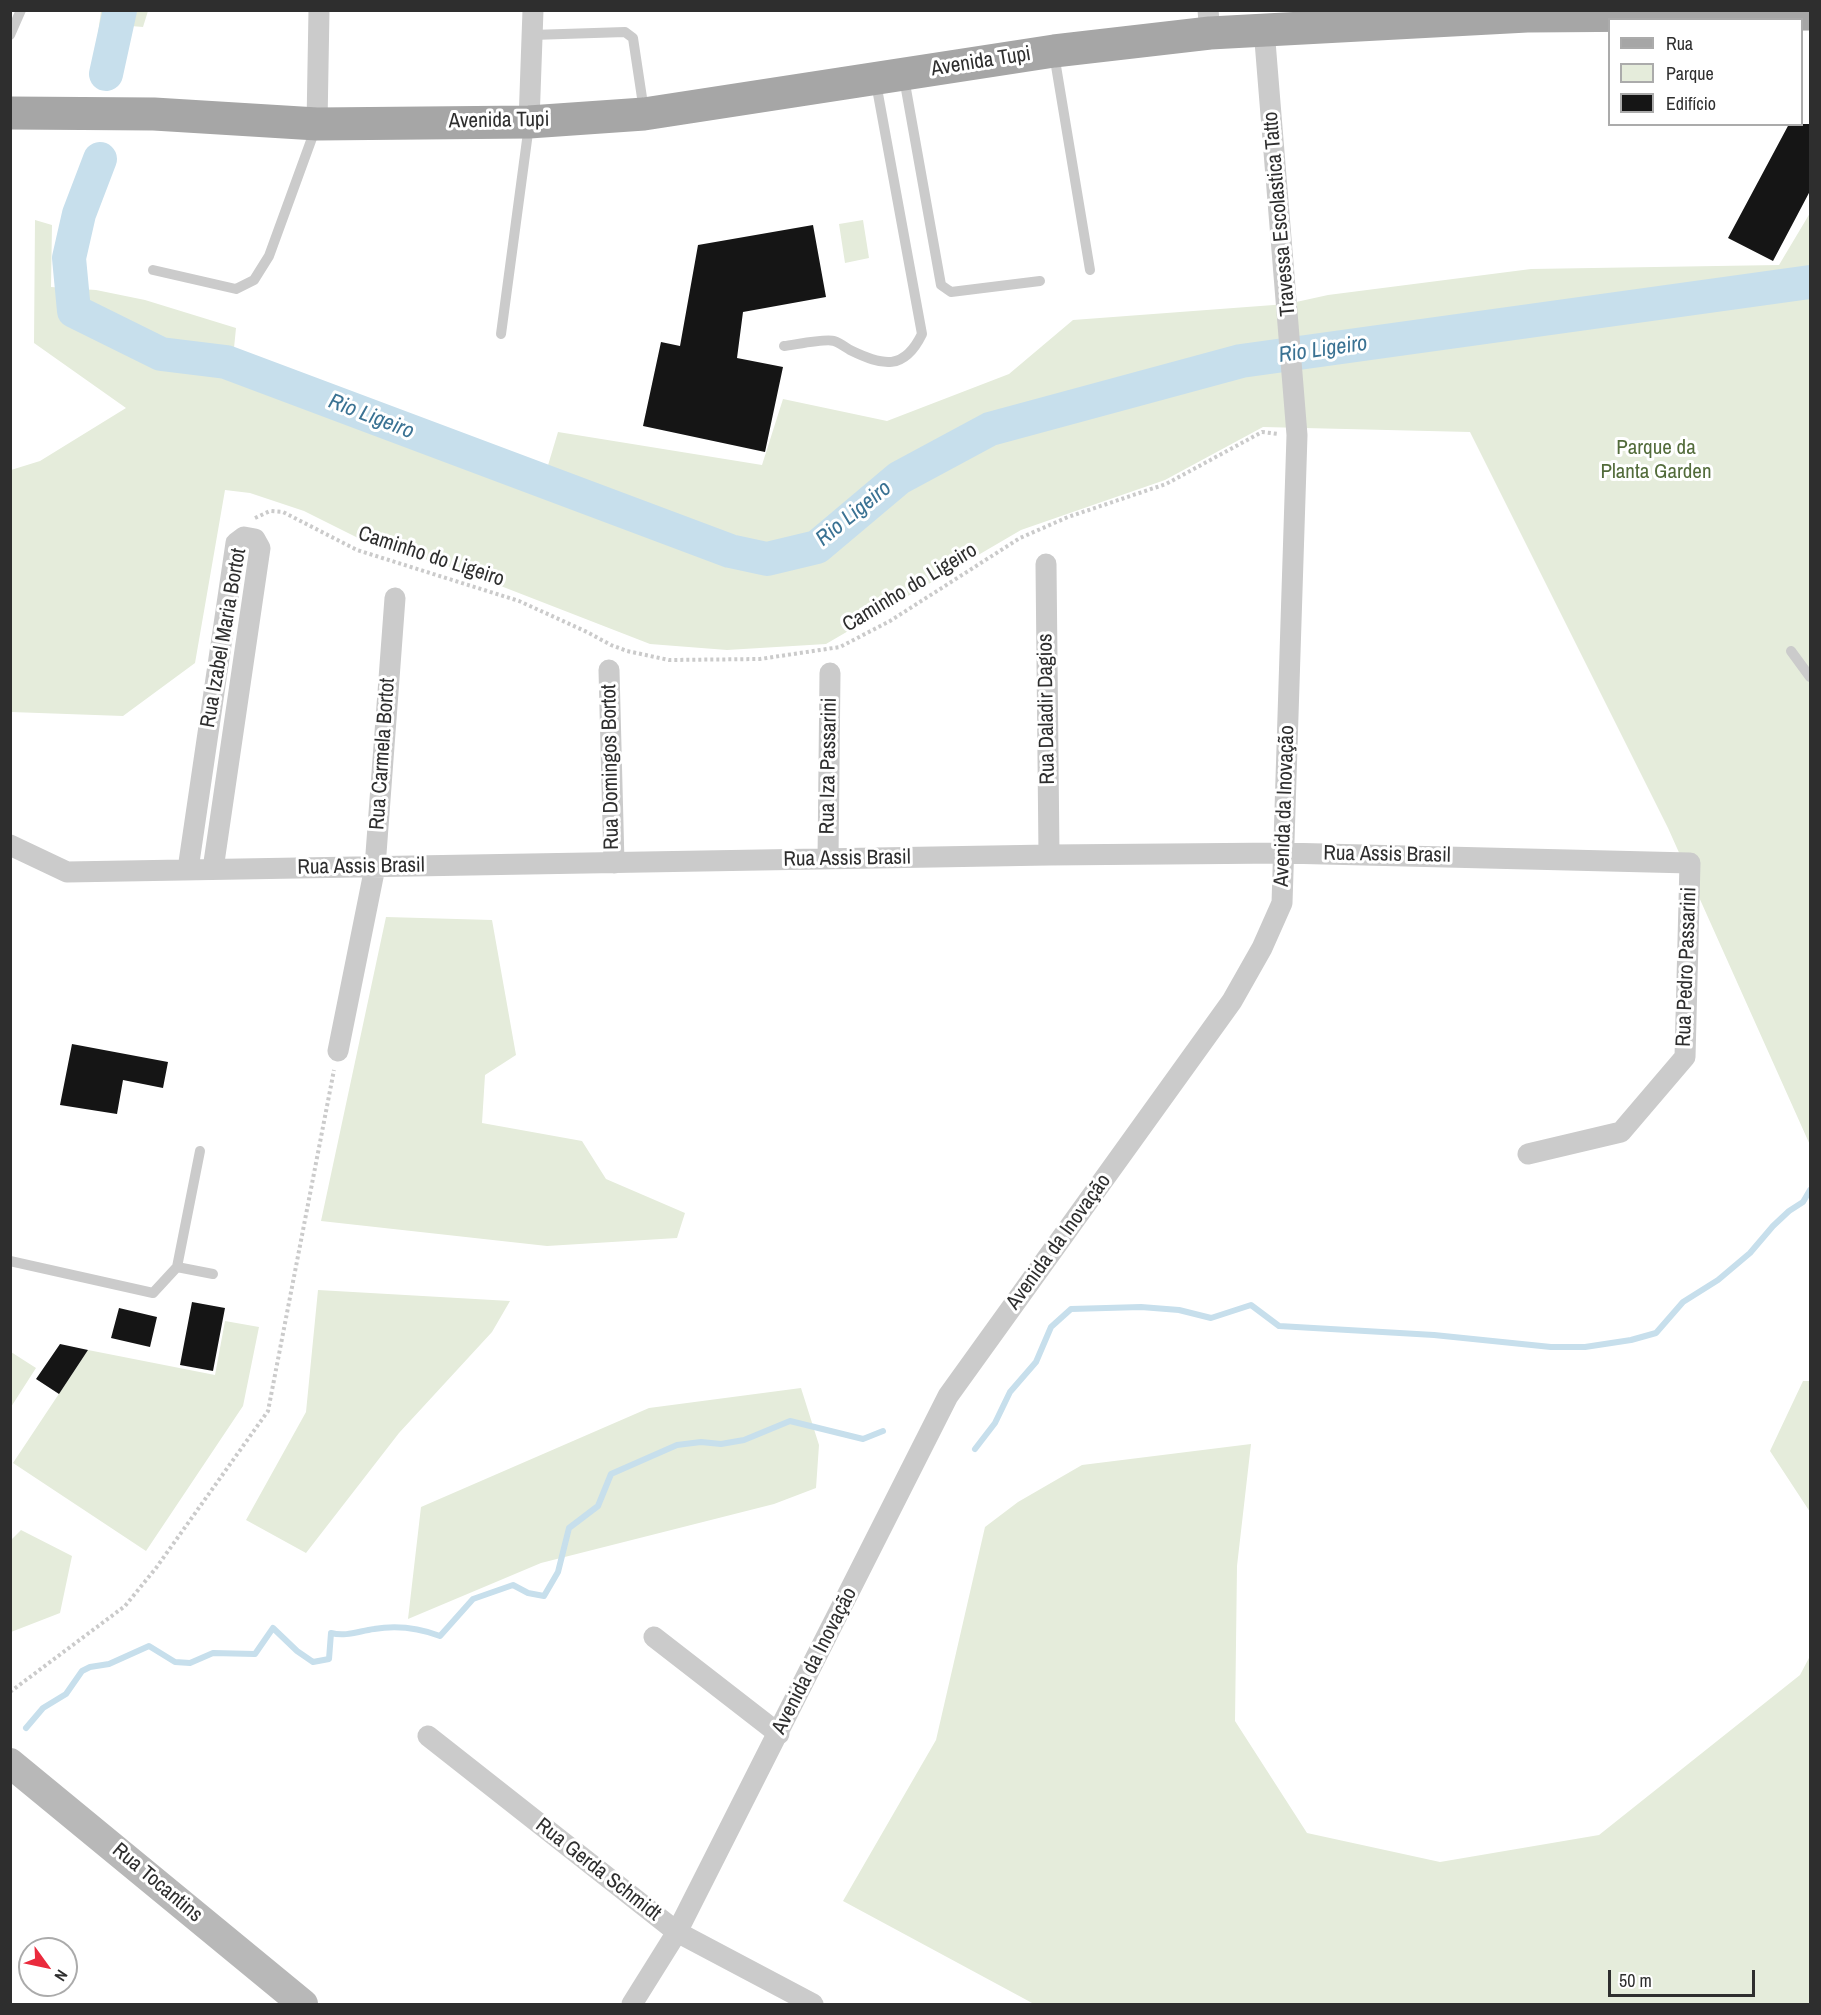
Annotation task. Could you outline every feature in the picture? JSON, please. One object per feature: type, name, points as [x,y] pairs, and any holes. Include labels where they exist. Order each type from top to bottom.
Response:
[{"type":"main road","name":"Avenida Tupi","points":[[10,113],[154,114],[317,124],[529,122],[644,114],[1054,51],[1209,22],[1264,29],[1527,16],[1810,14]]},
{"type":"main road","name":"Avenida Tupi","points":[[10,90],[154,114]]},
{"type":"main road","name":"Rua Tocantins","points":[[10,1763],[303,2004]]},
{"type":"street","points":[[317,124],[319,10]]},
{"type":"street","points":[[529,122],[533,10]]},
{"type":"street","name":"Travessa Escolastica Tatto","points":[[1264,29],[1297,435]]},
{"type":"street","name":"Avenida da Inovação","points":[[632,2004],[677,1932],[948,1396],[1237,992],[1262,948],[1282,903],[1297,435]]},
{"type":"street","name":"Rua Izabel Maria Bortot","points":[[188,869],[236,543],[244,537],[255,539],[260,548],[213,869]]},
{"type":"street","name":"Rua Daladir Dagios","points":[[1046,564],[1049,855]]},
{"type":"street","name":"Rua Carmela Bortot","points":[[338,1051],[375,867],[395,598]]},
{"type":"street","name":"Rua Domingos Bortot","points":[[609,670],[614,863]]},
{"type":"street","name":"Rua Iza Passarini","points":[[828,859],[830,674]]},
{"type":"street","name":"Rua Assis Brasil","points":[[10,845],[67,872],[1283,853],[1690,862]]},
{"type":"street","name":"Rua Pedro Passarini","points":[[1528,1154],[1621,1132],[1685,1057],[1690,862]]},
{"type":"street","points":[[654,1637],[779,1734]]},
{"type":"street","name":"Rua Gerda Schmidt","points":[[428,1736],[677,1932],[813,2004]]},
{"type":"lane","points":[[10,35],[21,10]]},
{"type":"lane","points":[[532,35],[625,32],[633,38],[644,114]]},
{"type":"lane","points":[[1054,51],[1090,270]]},
{"type":"lane","points":[[889,77],[941,285],[951,292],[1040,281]]},
{"type":"lane","points":[[784,346],[833,340],[865,357],[881,363],[893,363],[915,348],[922,334],[889,77]]},
{"type":"lane","points":[[501,334],[529,122]]},
{"type":"lane","points":[[153,270],[236,289],[254,280],[269,256],[317,124]]},
{"type":"lane","points":[[1791,651],[1810,676]]},
{"type":"lane","points":[[10,1261],[153,1293],[177,1267],[200,1151]]},
{"type":"lane","points":[[177,1267],[213,1274]]},
{"type":"path","name":"Caminho do Ligeiro","points":[[236,543],[236,528],[270,512],[282,512],[367,554],[422,569],[519,602],[627,651],[669,660],[760,659],[840,647],[890,621],[1020,537],[1079,513],[1166,484],[1262,432],[1297,435]]},
{"type":"path","points":[[10,1692],[125,1606],[156,1568],[268,1412],[338,1051]]},
{"type":"green space","points":[[101,11],[148,11],[143,27],[131,26],[122,75],[93,70]]},
{"type":"green space","name":"Parque da Planta Garden","points":[[1810,213],[1810,1145],[1668,828],[1470,432],[1263,427],[1165,480],[1021,530],[826,644],[727,650],[650,644],[457,569],[360,539],[304,511],[250,493],[225,490],[195,663],[123,716],[11,712],[11,470],[40,461],[126,408],[34,343],[35,220],[52,225],[51,287],[96,290],[145,300],[236,328],[233,358],[546,472],[558,432],[762,465],[783,399],[887,421],[1009,374],[1073,320],[1287,304],[1328,295],[1531,269],[1779,265]]},
{"type":"green space","points":[[863,220],[869,258],[845,263],[839,224]]},
{"type":"green space","points":[[386,917],[492,920],[516,1055],[485,1075],[482,1123],[582,1141],[606,1179],[685,1213],[677,1238],[547,1246],[321,1221]]},
{"type":"green space","points":[[318,1290],[510,1301],[492,1332],[399,1433],[306,1553],[246,1520],[306,1412]]},
{"type":"green space","points":[[225,1321],[259,1327],[243,1406],[146,1551],[13,1463],[88,1350],[215,1375]]},
{"type":"green space","points":[[11,1352],[36,1368],[11,1407]]},
{"type":"green space","points":[[1803,1381],[1810,1381],[1810,1512],[1770,1451]]},
{"type":"green space","points":[[801,1388],[819,1445],[816,1488],[774,1504],[541,1563],[408,1619],[421,1507],[649,1408]]},
{"type":"green space","points":[[1251,1444],[1237,1566],[1235,1721],[1307,1833],[1440,1862],[1599,1835],[1800,1675],[1810,1656],[1810,2004],[1034,2004],[843,1901],[936,1740],[985,1527],[1018,1502],[1082,1465]]},
{"type":"green space","points":[[21,1530],[72,1556],[60,1613],[11,1632],[11,1540]]},
{"type":"building","points":[[1810,124],[1810,191],[1773,261],[1728,238],[1788,126]]},
{"type":"building","points":[[813,225],[826,297],[743,312],[737,358],[783,367],[765,452],[643,426],[661,342],[680,346],[698,245]]},
{"type":"building","points":[[72,1044],[168,1062],[163,1088],[123,1080],[117,1114],[60,1105]]},
{"type":"building","points":[[192,1302],[225,1308],[213,1371],[180,1365]]},
{"type":"building","points":[[119,1308],[157,1317],[150,1347],[111,1338]]},
{"type":"building","points":[[60,1344],[88,1350],[59,1394],[36,1379]]},
{"type":"waterway","name":"Rio Ligeiro","points":[[106,74],[120,10]]},
{"type":"waterway","name":"Rio Ligeiro","points":[[100,159],[79,214],[69,258],[74,311],[161,354],[226,362],[730,551],[767,559],[817,547],[899,478],[990,429],[1241,361],[1810,282]]},
{"type":"waterway","points":[[975,1449],[995,1423],[1010,1392],[1036,1362],[1051,1327],[1071,1309],[1141,1307],[1179,1310],[1211,1318],[1251,1305],[1279,1326],[1434,1335],[1551,1347],[1585,1347],[1631,1340],[1656,1333],[1683,1302],[1718,1280],[1750,1253],[1773,1226],[1803,1202],[1810,1190]]},
{"type":"waterway","points":[[26,1728],[43,1708],[66,1694],[82,1671],[90,1667],[109,1664],[149,1646],[175,1662],[190,1663],[213,1653],[255,1654],[273,1628],[297,1651],[313,1662],[329,1659],[331,1633],[347,1634],[399,1627],[440,1636],[473,1599],[513,1585],[528,1593],[544,1596],[558,1572],[569,1528],[598,1506],[611,1474],[677,1445],[701,1442],[721,1444],[744,1440],[790,1421],[863,1439],[883,1431]]}]
